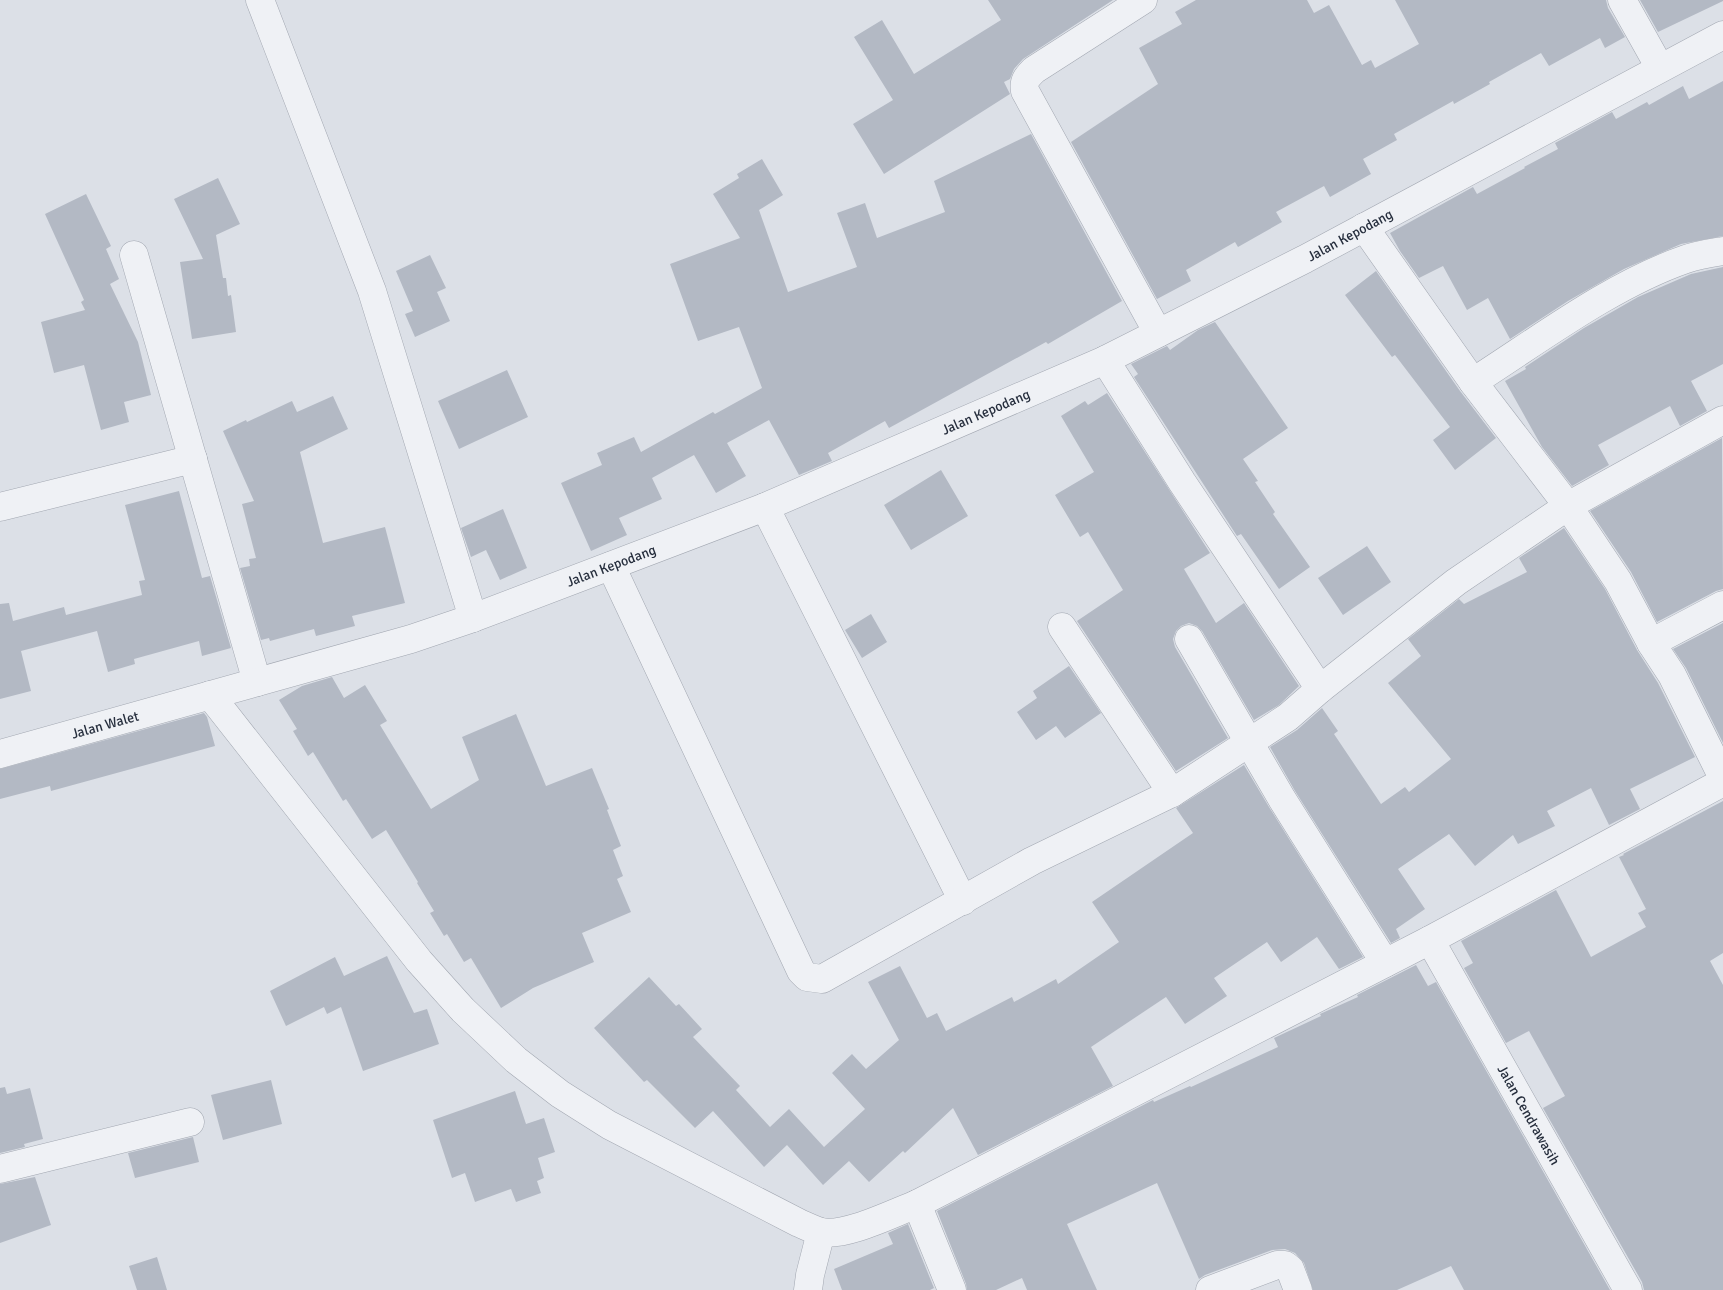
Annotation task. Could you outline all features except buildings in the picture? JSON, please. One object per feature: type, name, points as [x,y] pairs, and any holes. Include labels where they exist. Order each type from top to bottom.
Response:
[{"type":"street","points":[[260,0],[372,291],[473,618]]},
{"type":"street","points":[[1143,0],[1034,70],[1026,77],[1024,84],[1025,91],[1158,333]]},
{"type":"street","points":[[1622,0],[1660,68]]},
{"type":"street","name":"Jalan Kepodang","points":[[210,695],[411,639],[473,618],[765,507],[1105,360],[1305,259],[1723,35]]},
{"type":"street","points":[[210,695],[419,961],[463,1010],[516,1060],[560,1094],[609,1125],[684,1165],[820,1232],[837,1233],[851,1229],[917,1204],[1430,940],[1723,780],[1672,675],[1651,643],[1618,580],[1568,506],[1473,382],[1364,227]]},
{"type":"street","points":[[1473,382],[1593,304],[1649,274],[1687,259],[1723,251]]},
{"type":"street","points":[[134,256],[258,682]]},
{"type":"street","points":[[1105,360],[1182,482],[1320,689]]},
{"type":"street","points":[[610,566],[801,971],[807,977],[822,979],[1032,861],[1172,793],[1288,717],[1320,689],[1456,582],[1568,506],[1723,420]]},
{"type":"street","points":[[0,507],[193,459]]},
{"type":"street","points":[[765,507],[963,901]]},
{"type":"street","points":[[1651,643],[1723,605]]},
{"type":"street","points":[[1062,627],[1172,793]]},
{"type":"street","points":[[1188,640],[1282,799],[1385,963]]},
{"type":"street","name":"Jalan Walet","points":[[0,754],[210,695]]},
{"type":"street","name":"Jalan Cendrawasih","points":[[1430,940],[1628,1290]]},
{"type":"street","points":[[0,1169],[190,1122]]},
{"type":"street","points":[[917,1204],[952,1290]]},
{"type":"street","points":[[808,1290],[820,1232]]},
{"type":"street","points":[[1210,1290],[1277,1265],[1285,1265],[1290,1269],[1298,1290]]}]
